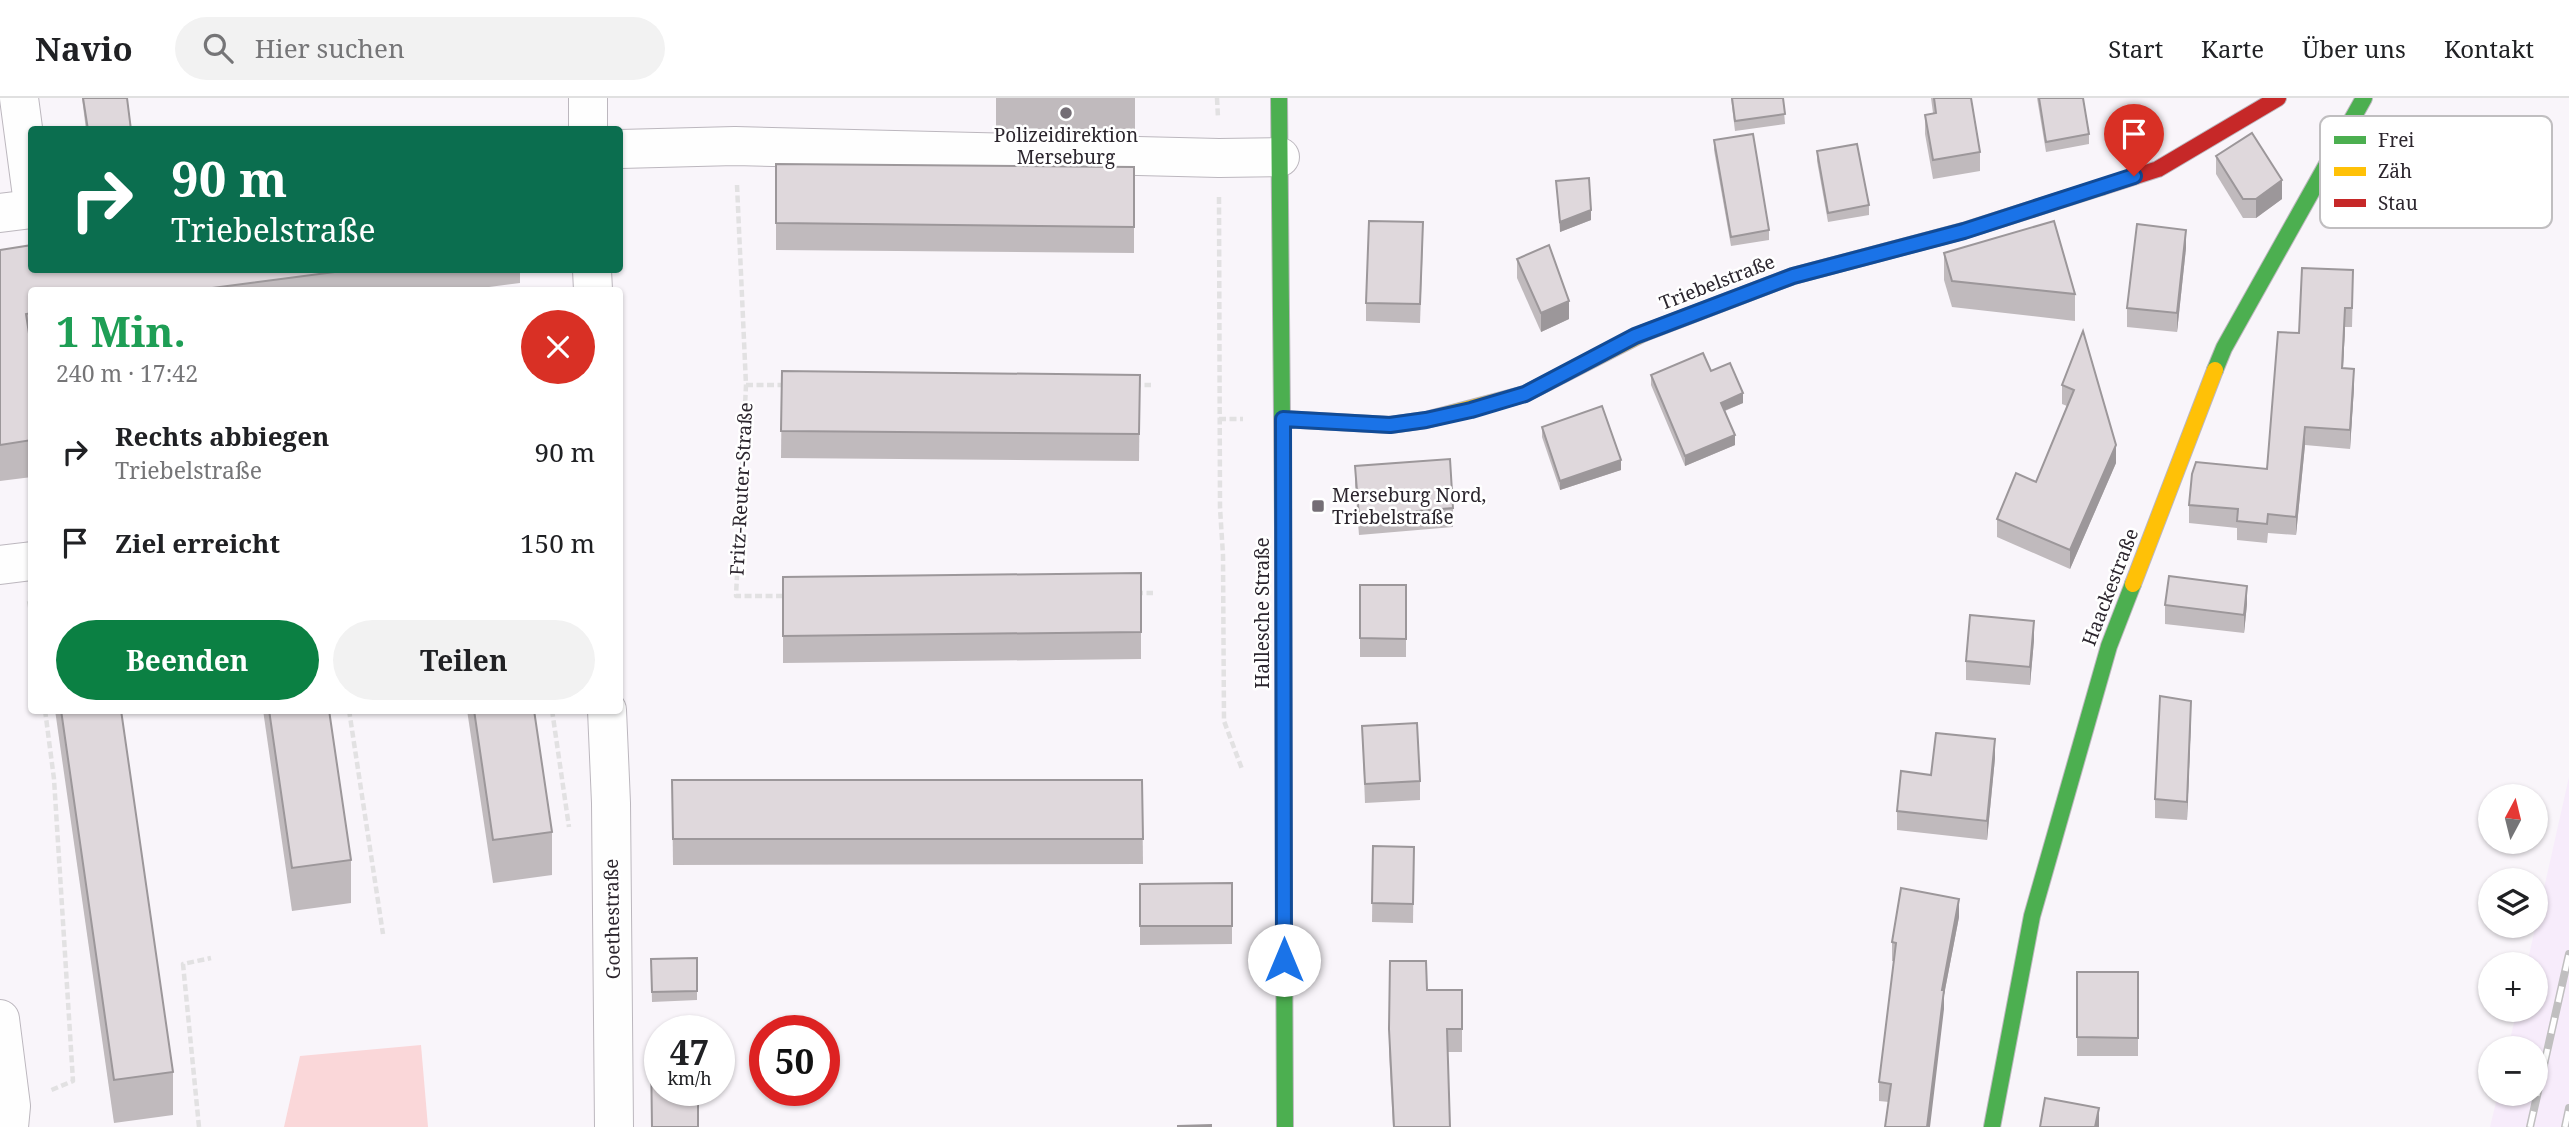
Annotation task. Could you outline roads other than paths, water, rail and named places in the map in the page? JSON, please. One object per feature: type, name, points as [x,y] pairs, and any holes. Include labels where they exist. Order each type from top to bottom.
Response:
[{"type":"street","points":[[19,98],[28,166]]},
{"type":"street","points":[[588,98],[588,126]]},
{"type":"street","name":"Hallesche Straße","points":[[1279,98],[1283,419],[1285,1127]]},
{"type":"street","name":"Triebelstraße","points":[[1283,419],[1390,425],[1448,415],[1525,394],[1635,336],[1793,276],[1964,231],[2158,169],[2278,98]]},
{"type":"street","name":"Haackestraße","points":[[2354,116],[2364,98]]},
{"type":"street","points":[[623,149],[735,146],[1219,158],[1280,157]]},
{"type":"street","name":"Haackestraße","points":[[1992,1127],[2032,916],[2109,646],[2224,348],[2320,177]]},
{"type":"street","points":[[0,213],[28,210]]},
{"type":"street","points":[[0,565],[28,562]]},
{"type":"street","name":"Goethestraße","points":[[607,714],[611,803],[614,1127]]},
{"type":"street","points":[[0,1019],[10,1117]]},
{"type":"railway","points":[[2530,1127],[2569,954]]},
{"type":"railway","points":[[2565,1127],[2569,1108]]},
{"type":"place","name":"Polizeidirektion Merseburg","points":[[1066,113]]},
{"type":"place","name":"Merseburg Nord, Triebelstraße","points":[[1318,506]]}]
